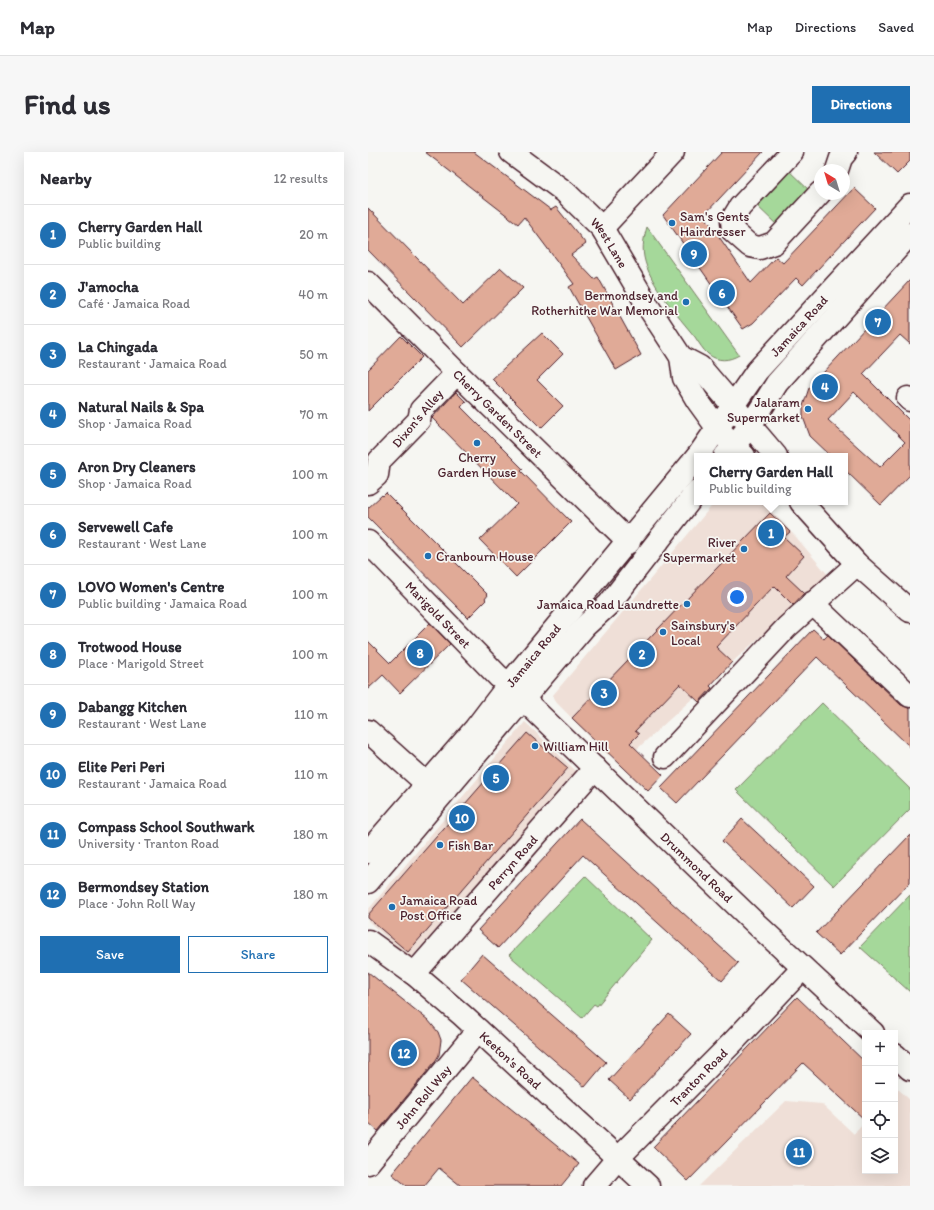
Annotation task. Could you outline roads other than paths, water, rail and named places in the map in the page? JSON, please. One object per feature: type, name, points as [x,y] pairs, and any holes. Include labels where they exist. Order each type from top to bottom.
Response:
[{"type":"street","name":"West Lane","points":[[511,152],[565,192],[602,228],[649,308],[681,356],[684,378],[734,452]]},
{"type":"street","points":[[602,228],[673,152]]},
{"type":"street","points":[[792,152],[740,207],[732,220],[733,231],[750,246],[760,248],[774,243],[814,200]]},
{"type":"street","points":[[839,164],[841,158],[846,152]]},
{"type":"street","name":"Jamaica Road","points":[[701,453],[756,371],[910,205]]},
{"type":"street","name":"Jamaica Road","points":[[734,452],[777,383],[910,234]]},
{"type":"street","name":"Cherry Garden Street","points":[[368,283],[629,542]]},
{"type":"street","name":"West Lane","points":[[681,356],[700,367],[773,453]]},
{"type":"street","name":"Dixon's Alley","points":[[368,483],[377,476],[379,461],[419,420],[420,410],[457,373]]},
{"type":"street","name":"Jamaica Road","points":[[368,882],[517,691],[629,542],[694,462]]},
{"type":"street","name":"Jamaica Road","points":[[368,852],[475,729],[609,604],[694,495]]},
{"type":"street","points":[[804,505],[857,564],[910,611]]},
{"type":"street","name":"Marigold Street","points":[[368,542],[499,677],[517,691]]},
{"type":"street","points":[[665,757],[787,627],[857,564]]},
{"type":"street","points":[[812,603],[910,696]]},
{"type":"street","name":"Drummond Road","points":[[517,691],[803,968],[870,1030]]},
{"type":"street","points":[[368,731],[427,784]]},
{"type":"street","name":"Perryn Road","points":[[414,974],[596,768]]},
{"type":"street","name":"Keeton's Road","points":[[368,941],[414,974],[478,1030],[648,1186]]},
{"type":"street","name":"Tranton Road","points":[[594,1186],[618,1158],[734,1041],[803,968]]},
{"type":"street","name":"John Roll Way","points":[[368,1163],[478,1030]]},
{"type":"street","points":[[898,1057],[910,1069]]},
{"type":"place","name":"Sam's Gents Hairdresser","points":[[672,223]]},
{"type":"place","name":"Dabangg Kitchen","points":[[694,254]]},
{"type":"place","name":"Servewell Cafe","points":[[722,293]]},
{"type":"place","name":"Bermondsey and Rotherhithe War Memorial","points":[[686,302]]},
{"type":"place","name":"LOVO Women's Centre","points":[[878,322]]},
{"type":"place","name":"Natural Nails & Spa","points":[[825,387]]},
{"type":"place","name":"Jalaram Supermarket","points":[[808,409]]},
{"type":"place","name":"Cherry Garden House","points":[[477,443]]},
{"type":"place","name":"Cherry Garden Hall","points":[[771,533]]},
{"type":"place","name":"River Supermarket","points":[[744,549]]},
{"type":"place","name":"Cranbourn House","points":[[428,556]]},
{"type":"place","name":"Jamaica Road Laundrette","points":[[687,604]]},
{"type":"place","name":"Sainsbury's Local","points":[[663,632]]},
{"type":"place","name":"Trotwood House","points":[[420,653]]},
{"type":"place","name":"J'amocha","points":[[642,654]]},
{"type":"place","name":"La Chingada","points":[[604,693]]},
{"type":"place","name":"William Hill","points":[[535,746]]},
{"type":"place","name":"Aron Dry Cleaners","points":[[496,778]]},
{"type":"place","name":"Elite Peri Peri","points":[[462,818]]},
{"type":"place","name":"Fish Bar","points":[[440,845]]},
{"type":"place","name":"Jamaica Road Post Office","points":[[392,907]]},
{"type":"place","name":"Bermondsey Station","points":[[404,1053]]},
{"type":"place","name":"Compass School Southwark","points":[[799,1152]]}]
